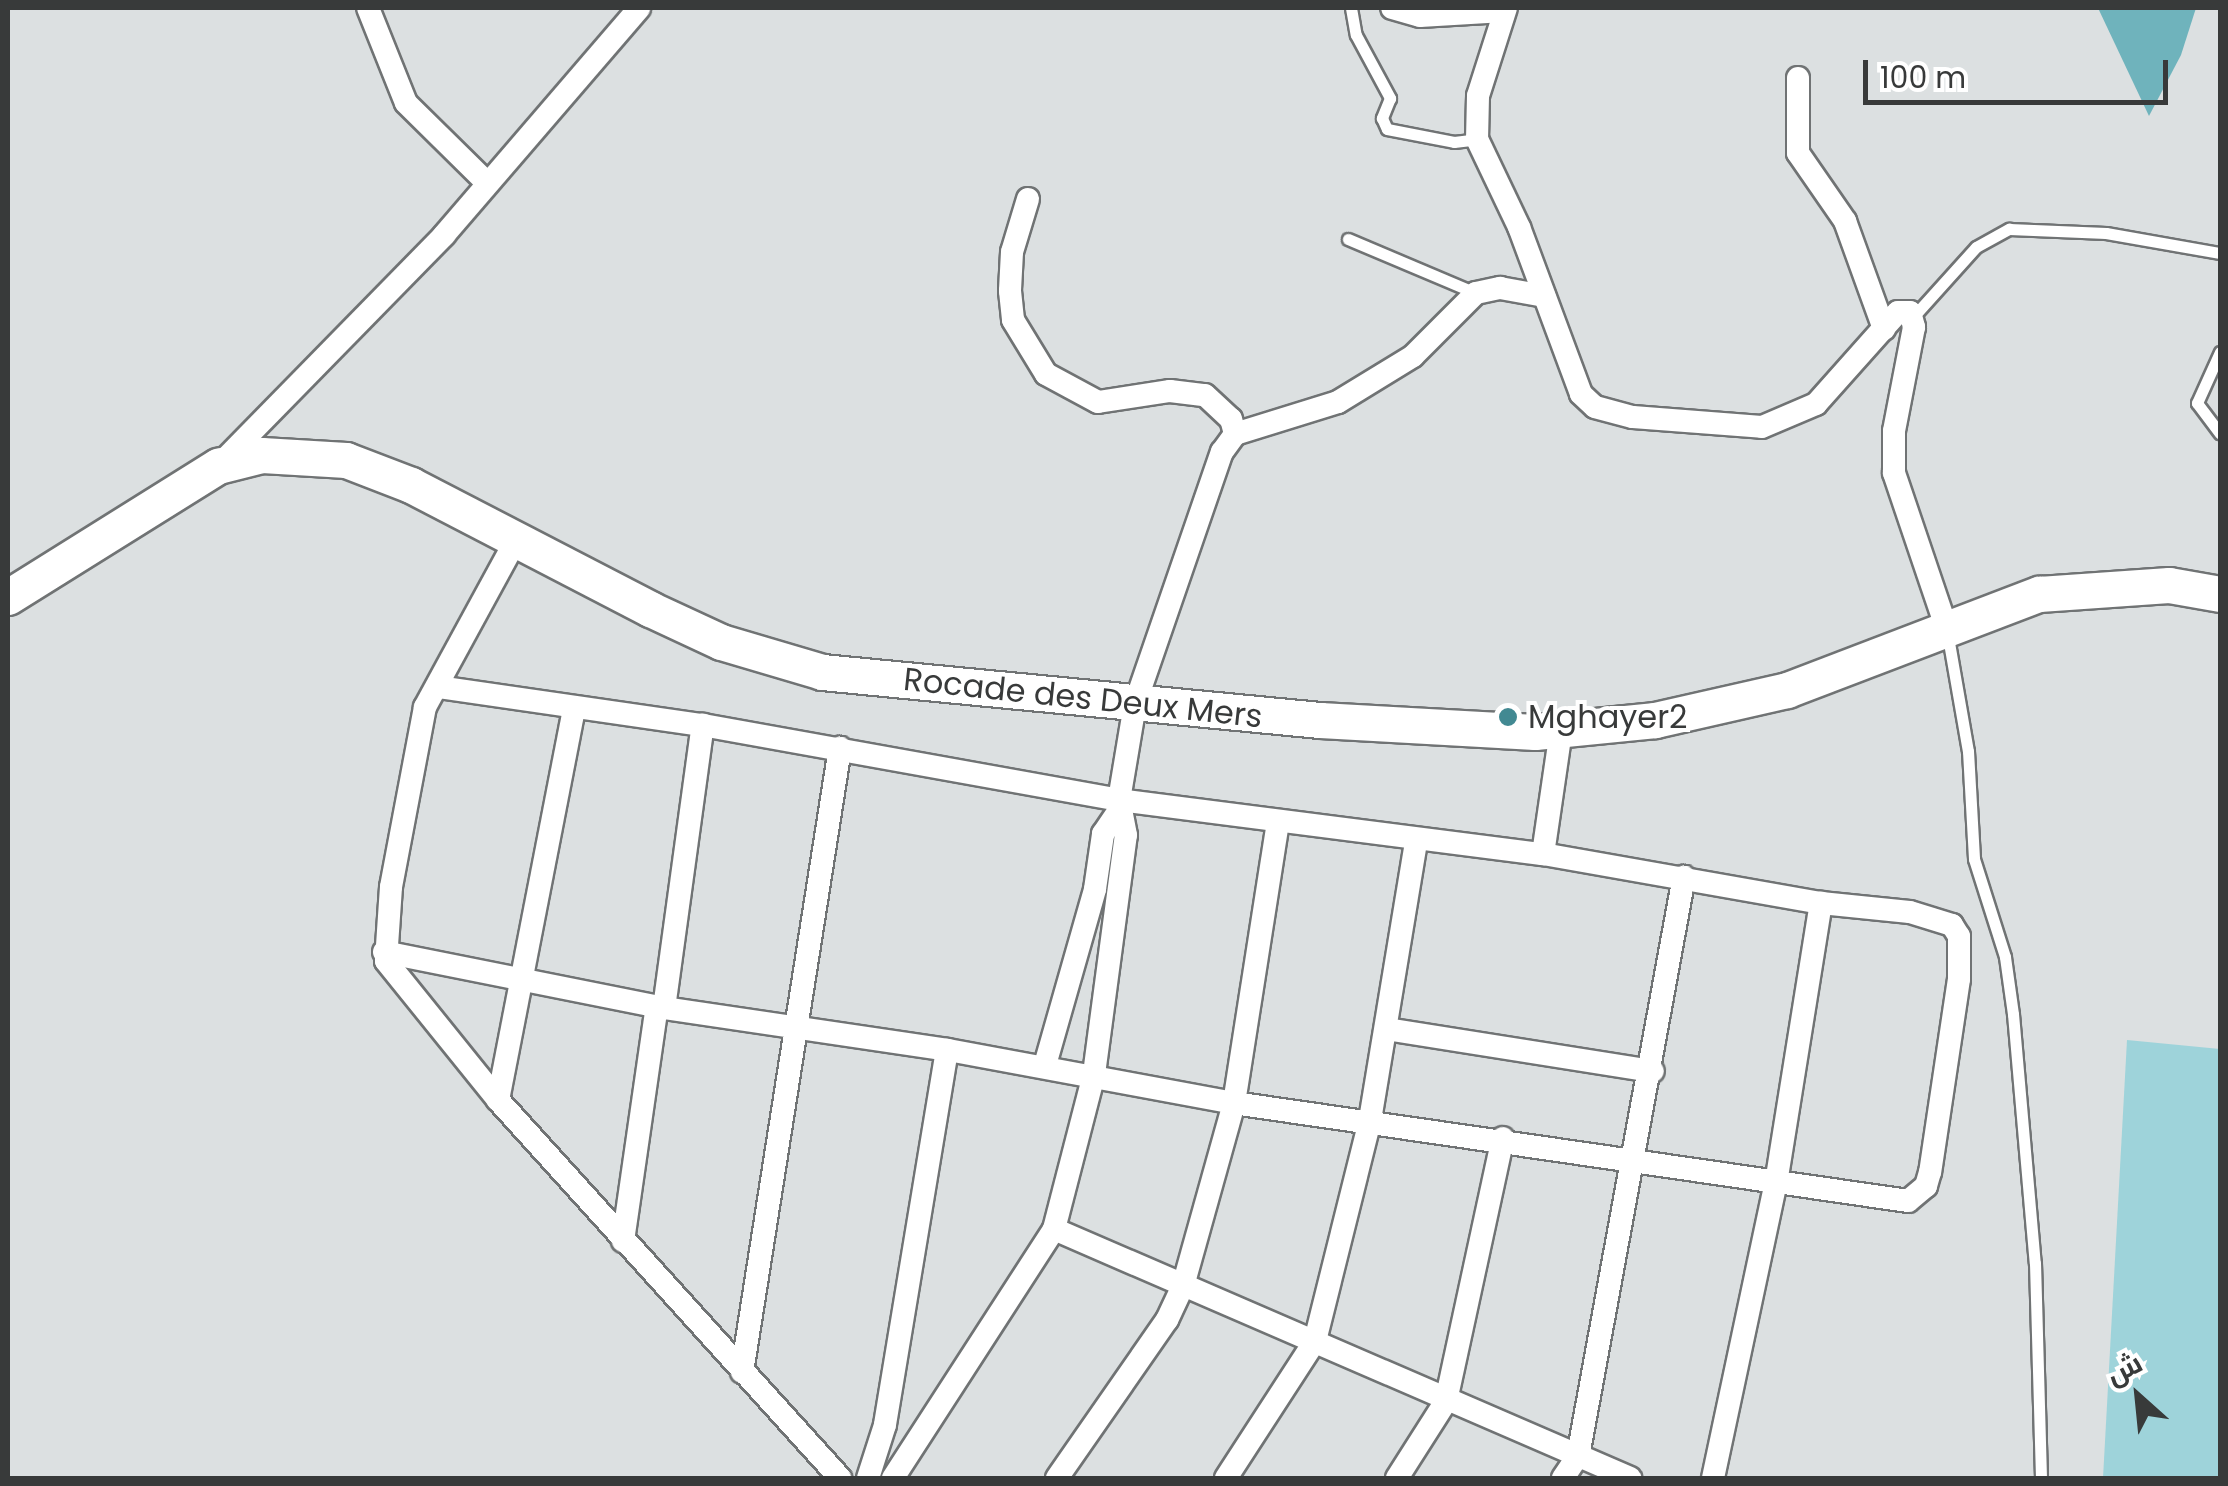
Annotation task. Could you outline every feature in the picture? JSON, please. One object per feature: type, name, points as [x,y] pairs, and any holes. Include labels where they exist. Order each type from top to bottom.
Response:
[{"type":"highway","name":"Rocade des Deux Mers","points":[[8,597],[218,466],[262,455],[346,460],[411,485],[516,542],[721,642],[822,672],[1135,704],[1560,731],[1655,720],[1787,690],[2039,594],[2100,585],[2168,585],[2220,594]]},
{"type":"street","points":[[368,8],[406,103],[485,181]]},
{"type":"street","points":[[218,466],[444,236],[485,181],[639,8]]},
{"type":"street","points":[[1392,8],[1420,16],[1505,9],[1478,96],[1477,139],[1544,296],[1567,368],[1595,407],[1726,427],[1762,426],[1816,404],[1898,312],[1913,317],[1894,473],[1946,627]]},
{"type":"street","points":[[1798,78],[1798,152],[1845,221],[1884,329]]},
{"type":"street","points":[[1028,199],[1012,252],[1010,291],[1014,320],[1046,374],[1098,402],[1170,391],[1205,396],[1231,419],[1234,434]]},
{"type":"street","points":[[1045,1066],[1095,889],[1103,834],[1118,806],[1135,704],[1222,452],[1234,434],[1338,402],[1413,356],[1476,293],[1500,288],[1544,296]]},
{"type":"street","points":[[516,542],[420,728],[384,952],[390,971],[623,1241],[840,1478]]},
{"type":"street","points":[[384,952],[660,1007],[799,1025],[1094,1074],[1234,1103],[1777,1177],[1908,1201],[1926,1186],[1930,1172],[1959,979],[1959,936],[1952,925],[1910,912],[1822,903],[1543,854],[1416,842],[1278,821],[1118,806],[840,748],[438,687]]},
{"type":"street","points":[[498,1100],[574,710]]},
{"type":"street","points":[[623,1241],[703,725]]},
{"type":"street","points":[[1543,854],[1560,731]]},
{"type":"street","points":[[742,1372],[840,748]]},
{"type":"street","points":[[893,1478],[1054,1229],[1094,1074],[1126,836],[1118,806]]},
{"type":"street","points":[[1057,1478],[1168,1320],[1183,1286],[1234,1103],[1278,821]]},
{"type":"street","points":[[1226,1478],[1315,1341],[1370,1120],[1416,842]]},
{"type":"street","points":[[1563,1478],[1578,1456],[1637,1160],[1684,877]]},
{"type":"street","points":[[1713,1478],[1777,1177],[1822,903]]},
{"type":"street","points":[[1387,1029],[1653,1071]]},
{"type":"street","points":[[868,1478],[884,1425],[947,1050]]},
{"type":"street","points":[[1397,1478],[1446,1401],[1504,1138]]},
{"type":"street","points":[[1054,1229],[1630,1478]]},
{"type":"lane","points":[[1352,8],[1356,34],[1390,98],[1382,118],[1387,129],[1454,142],[1477,139]]},
{"type":"lane","points":[[1913,317],[1968,254],[2009,229],[2106,233],[2220,253]]},
{"type":"lane","points":[[1348,239],[1476,293]]},
{"type":"lane","points":[[2220,352],[2197,403],[2220,433]]},
{"type":"lane","points":[[1946,627],[1968,752],[1974,859],[2005,957],[2013,1014],[2035,1262],[2041,1478]]},
{"type":"shaded area","points":[[2098,8],[2196,8],[2181,55],[2149,116]]},
{"type":"shaded area","points":[[2127,1040],[2220,1049],[2220,1478],[2103,1478]]},
{"type":"place","name":"Mghayer2","points":[[1508,717]]}]
